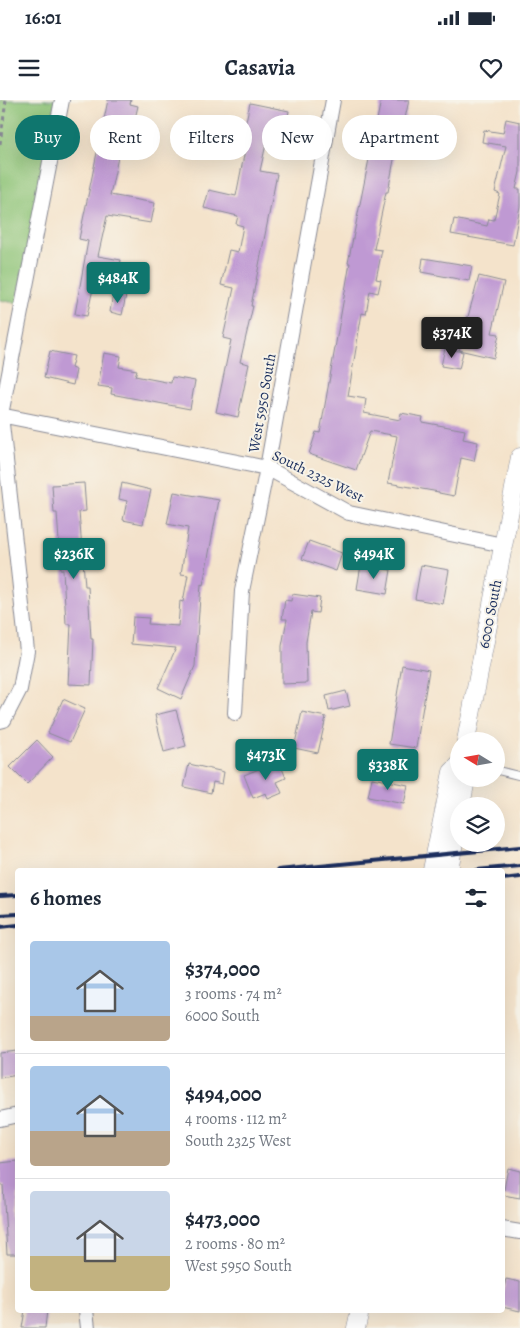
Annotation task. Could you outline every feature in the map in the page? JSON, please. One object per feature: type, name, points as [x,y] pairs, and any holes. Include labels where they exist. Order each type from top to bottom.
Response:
[{"type":"street","points":[[2,720],[20,689],[27,651],[1,415],[62,100]]},
{"type":"street","name":"West 5950 South","points":[[235,713],[242,591],[267,468],[333,100]]},
{"type":"street","name":"South 2325 West","points":[[1,415],[267,468],[349,513],[503,545]]},
{"type":"street","name":"6000 South","points":[[468,732],[520,457]]},
{"type":"street","points":[[432,868],[450,782]]},
{"type":"street","points":[[448,868],[452,852]]},
{"type":"street","points":[[0,1119],[15,1116]]},
{"type":"street","points":[[505,1230],[520,1232]]},
{"type":"street","points":[[86,1313],[88,1328]]},
{"type":"street","points":[[356,1328],[359,1313]]},
{"type":"lane","points":[[505,772],[520,776]]},
{"type":"path","points":[[0,144],[6,100]]},
{"type":"green space","points":[[0,100],[56,100],[53,115],[15,115],[15,160],[44,160],[17,303],[0,300]]},
{"type":"building","points":[[108,100],[131,100],[130,104],[138,106],[136,115],[105,115]]},
{"type":"building","points":[[381,100],[409,100],[406,115],[378,115]]},
{"type":"building","points":[[250,103],[289,111],[288,115],[262,115],[262,160],[260,171],[277,174],[251,306],[253,306],[240,362],[249,364],[238,417],[216,412],[231,340],[223,338],[234,288],[221,285],[229,250],[238,252],[243,226],[236,224],[238,216],[204,208],[209,190],[236,196],[243,160],[252,160],[252,115],[247,115]]},
{"type":"building","points":[[506,119],[520,122],[520,172],[516,189],[520,189],[520,206],[513,245],[451,234],[454,219],[487,226],[489,219],[494,220],[500,194],[495,192],[506,146],[482,142],[484,130],[503,133]]},
{"type":"building","points":[[95,160],[117,160],[110,195],[155,203],[151,223],[107,216],[98,256],[121,260],[116,288],[94,284],[87,316],[75,314],[88,241],[79,239]]},
{"type":"building","points":[[369,160],[394,160],[374,249],[382,250],[376,279],[381,280],[378,293],[370,291],[366,314],[362,313],[348,396],[366,399],[364,413],[400,420],[401,413],[423,417],[422,422],[465,430],[463,439],[478,442],[474,461],[461,458],[454,496],[388,483],[397,436],[370,431],[356,470],[309,454],[316,432],[320,433],[350,263],[348,263]]},
{"type":"building","points":[[423,258],[472,266],[469,281],[421,272]]},
{"type":"building","points":[[479,276],[504,282],[492,333],[499,334],[494,358],[459,350]]},
{"type":"building","points":[[113,293],[126,295],[122,315],[110,312]]},
{"type":"building","points":[[445,348],[463,352],[459,369],[441,366]]},
{"type":"building","points":[[50,351],[74,356],[71,368],[76,370],[73,385],[44,378]]},
{"type":"building","points":[[104,353],[121,356],[119,367],[137,370],[135,376],[171,383],[172,377],[195,381],[190,409],[111,394],[112,388],[98,386]]},
{"type":"building","points":[[84,483],[86,511],[79,512],[85,586],[88,586],[91,639],[93,639],[91,685],[68,684],[71,624],[66,624],[63,570],[61,570],[57,513],[54,513],[52,485]]},
{"type":"building","points":[[122,483],[151,490],[143,524],[123,520],[127,501],[119,499]]},
{"type":"building","points":[[174,492],[219,500],[203,585],[201,584],[195,666],[181,699],[158,688],[176,648],[131,644],[133,617],[149,618],[148,624],[178,626],[180,601],[183,602],[188,575],[181,574],[188,528],[167,524]]},
{"type":"building","points":[[309,541],[342,553],[336,571],[302,559]]},
{"type":"building","points":[[361,565],[391,570],[387,594],[357,589]]},
{"type":"building","points":[[421,565],[449,570],[443,604],[415,599]]},
{"type":"building","points":[[292,594],[320,598],[318,613],[311,612],[306,642],[307,683],[282,684],[282,646],[287,619],[282,619],[285,600],[291,601]]},
{"type":"building","points":[[402,665],[429,670],[416,748],[389,744]]},
{"type":"building","points":[[346,691],[350,706],[329,711],[326,696]]},
{"type":"building","points":[[63,699],[85,709],[70,742],[48,733]]},
{"type":"building","points":[[176,710],[186,746],[164,752],[155,715]]},
{"type":"building","points":[[302,712],[326,717],[318,753],[294,748]]},
{"type":"building","points":[[37,740],[53,757],[27,784],[10,767]]},
{"type":"building","points":[[279,761],[286,778],[277,782],[282,793],[268,799],[266,793],[253,798],[244,775]]},
{"type":"building","points":[[189,764],[224,772],[222,784],[213,782],[211,793],[184,787]]},
{"type":"building","points":[[372,778],[408,785],[404,804],[368,797]]},
{"type":"building","points":[[15,1051],[15,1076],[0,1078],[0,1053]]},
{"type":"building","points":[[15,1161],[15,1254],[7,1254],[3,1185],[0,1185],[0,1163]]},
{"type":"building","points":[[508,1168],[520,1171],[520,1198],[505,1195]]},
{"type":"building","points":[[506,1279],[520,1282],[520,1311],[505,1308]]},
{"type":"building","points":[[24,1313],[47,1313],[45,1328],[22,1328]]},
{"type":"railway","points":[[299,868],[520,847]]},
{"type":"railway","points":[[498,868],[520,866]]},
{"type":"railway","points":[[505,879],[520,877]]},
{"type":"railway","points":[[0,896],[15,895]]},
{"type":"railway","points":[[0,915],[15,914]]},
{"type":"railway","points":[[0,927],[15,925]]}]
